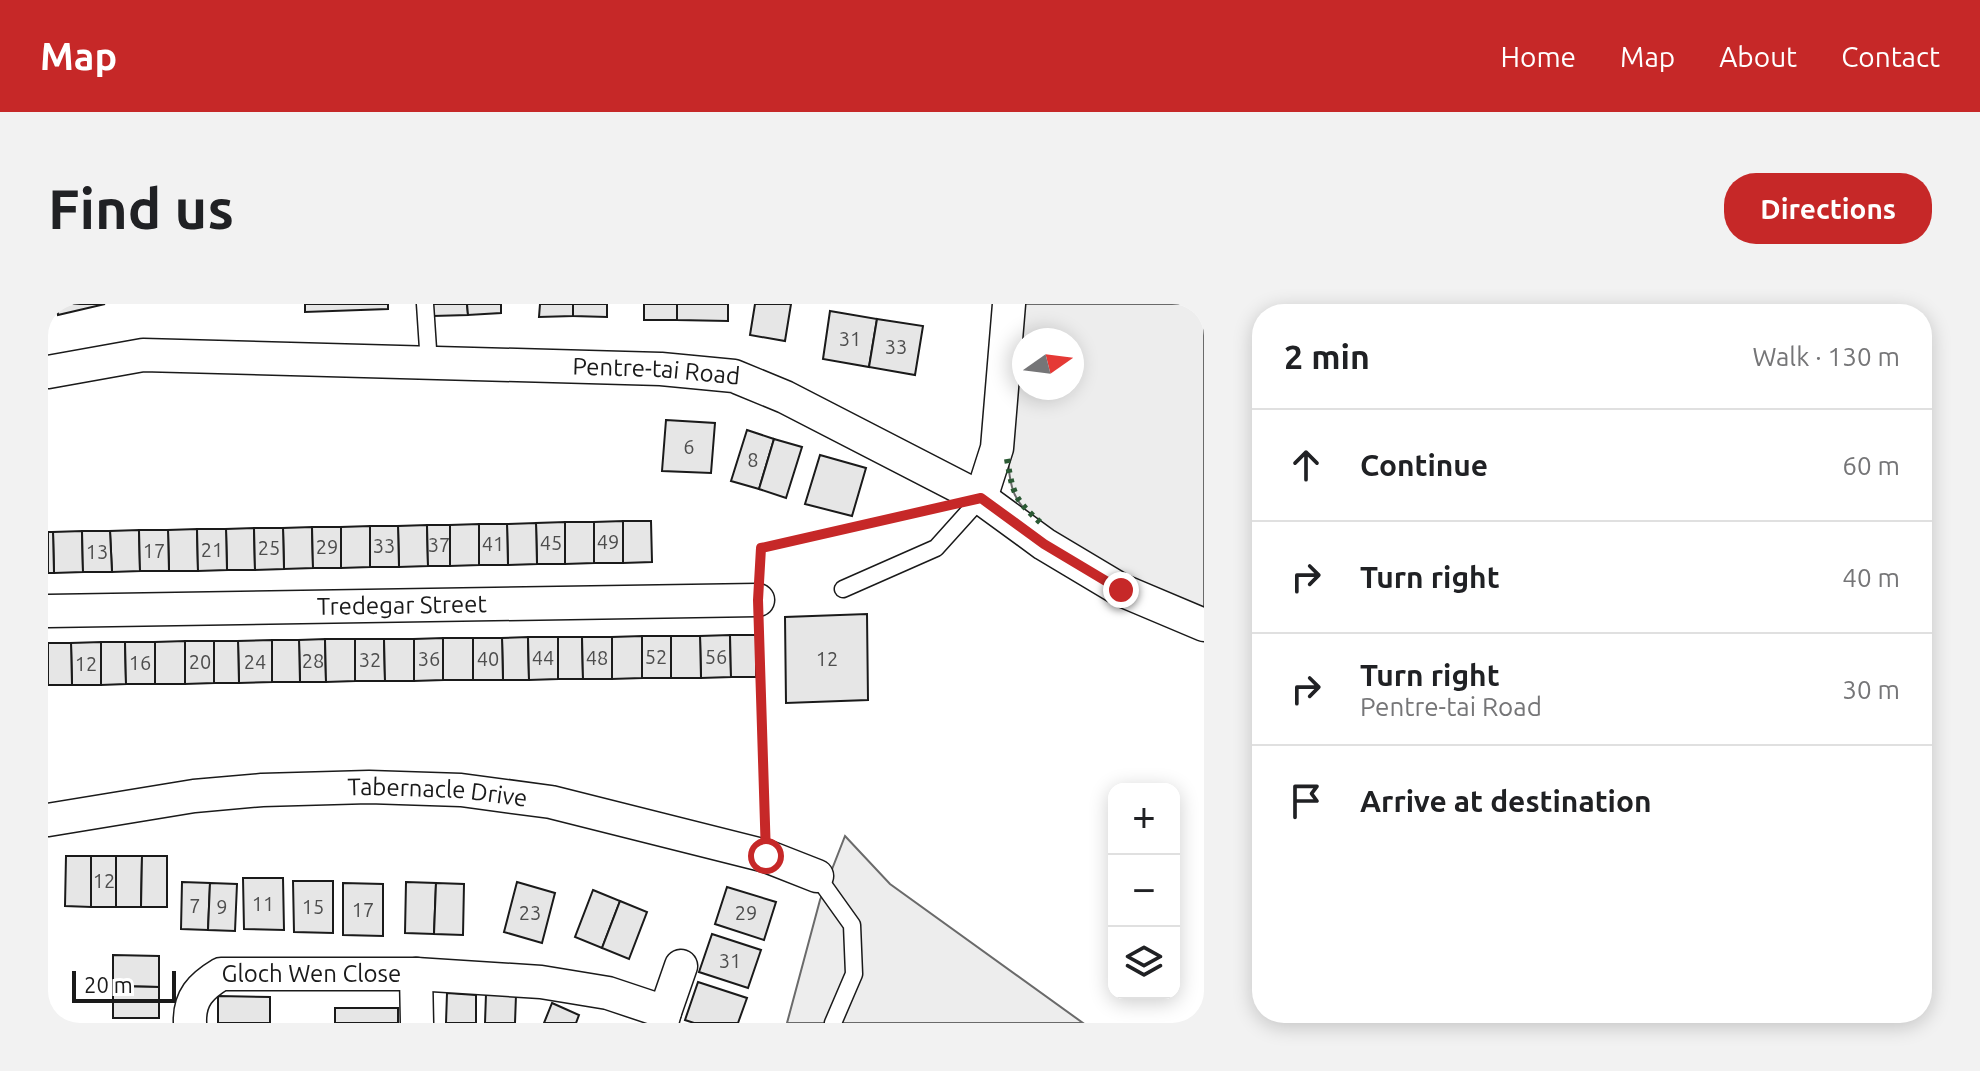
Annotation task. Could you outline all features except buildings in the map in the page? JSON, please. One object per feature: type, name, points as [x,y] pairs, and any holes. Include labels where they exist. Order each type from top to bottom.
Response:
[{"type":"street","points":[[981,498],[997,448],[1009,304]]},
{"type":"street","name":"Pentre-tai Road","points":[[48,372],[143,355],[661,369],[734,376],[785,397],[981,498],[1044,544],[1121,590],[1204,625]]},
{"type":"street","name":"Tredegar Street","points":[[48,611],[758,600]]},
{"type":"street","name":"Tabernacle Drive","points":[[48,820],[194,796],[262,790],[369,787],[461,790],[551,802],[766,856],[817,876]]},
{"type":"street","name":"Gloch Wen Close","points":[[190,1023],[189,1010],[200,987],[221,974],[416,974],[541,982],[608,993],[664,1017],[681,966]]},
{"type":"street","name":"Gloch Wen Close","points":[[416,974],[417,1023]]},
{"type":"lane","points":[[425,304],[429,364]]},
{"type":"lane","points":[[843,589],[936,548],[981,498]]},
{"type":"lane","points":[[817,876],[852,925],[854,974],[833,1023]]},
{"type":"path","points":[[766,856],[758,600],[761,548],[981,498]]},
{"type":"shaded area","points":[[1019,304],[1204,304],[1204,608],[1095,560],[1041,525],[1022,506],[1012,487],[1008,457],[1012,398],[1084,400],[1084,328],[1017,328]]},
{"type":"shaded area","points":[[845,836],[890,884],[1083,1023],[787,1023],[820,900]]},
{"type":"hedge","points":[[1007,459],[1017,496],[1042,524]]},
{"type":"route","points":[[766,856],[758,600],[761,548],[981,498],[1044,544],[1121,590]]}]
